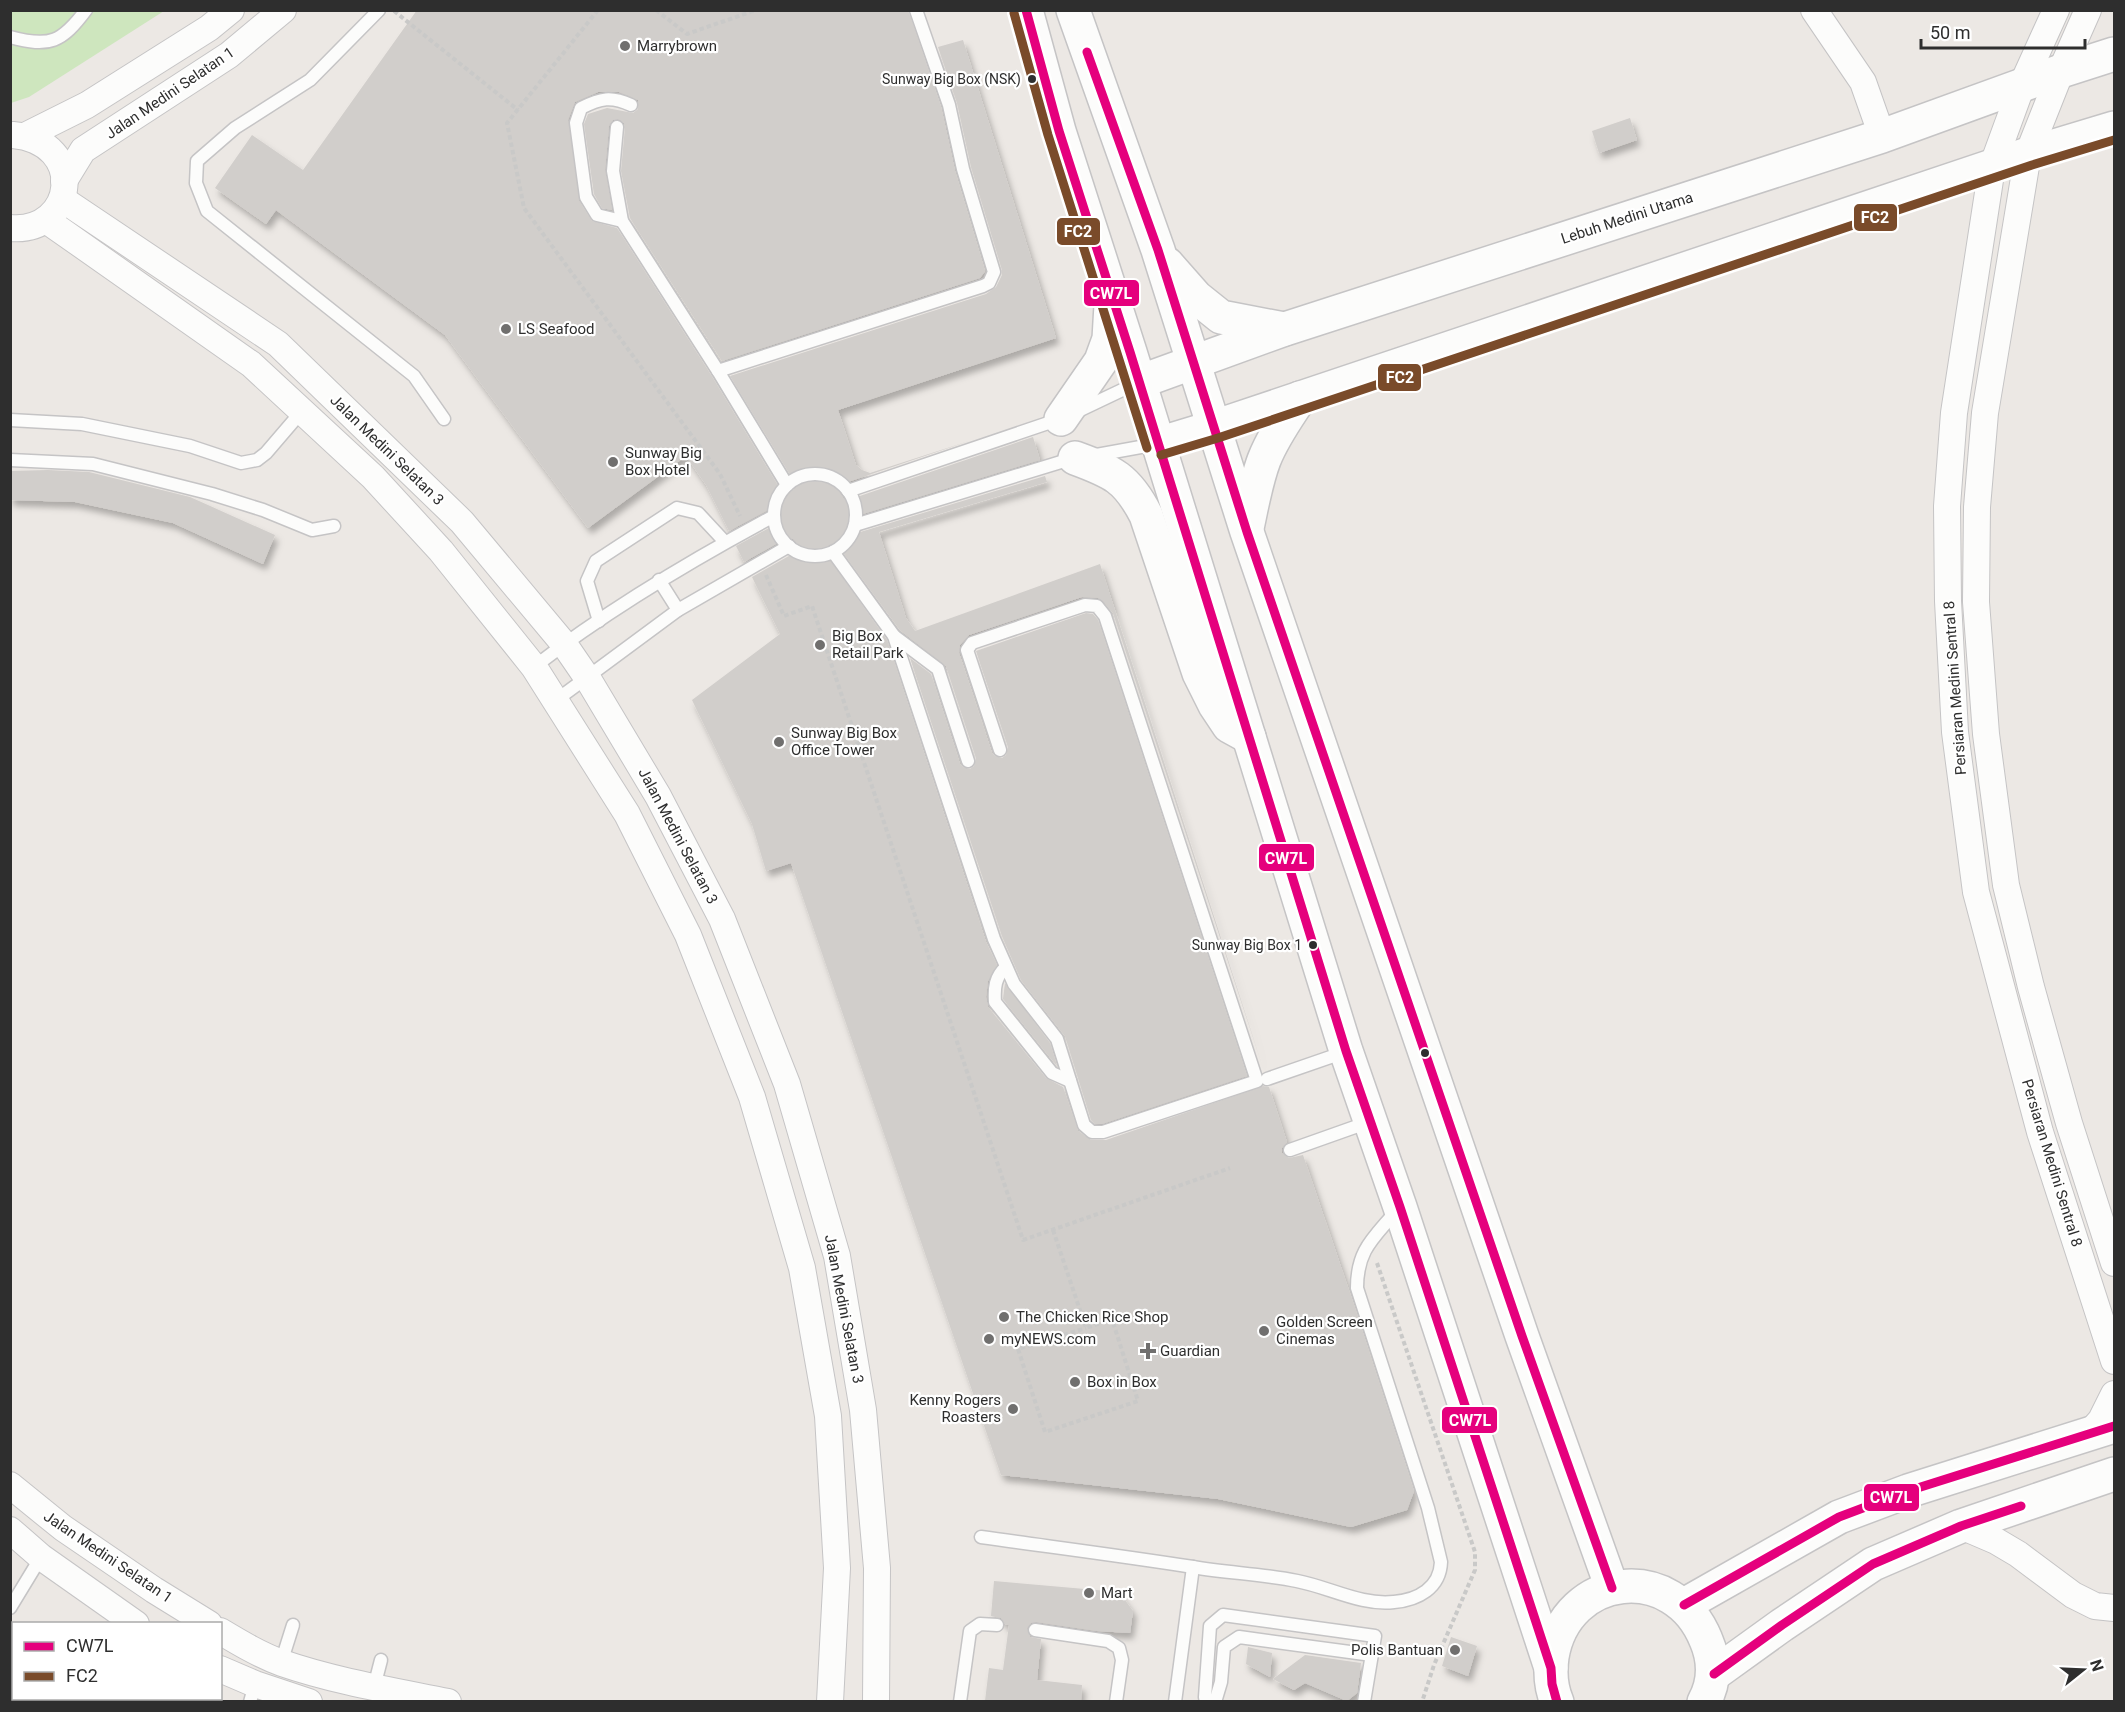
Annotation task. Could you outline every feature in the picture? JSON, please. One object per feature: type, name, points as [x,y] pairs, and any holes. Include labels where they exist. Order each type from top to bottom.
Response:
[{"type":"street","points":[[18,136],[87,105],[209,27],[231,10]]},
{"type":"street","points":[[1026,10],[1059,131],[1250,737],[1346,1051],[1400,1207],[1551,1668]]},
{"type":"street","points":[[1073,10],[1158,250],[1247,532],[1518,1325],[1612,1588]]},
{"type":"street","points":[[1814,10],[1863,82],[1882,136]]},
{"type":"street","name":"Persiaran Medini Sentral 8","points":[[2056,10],[2022,85],[1992,166],[1954,413],[1947,506],[1948,601],[1955,732],[1976,892],[2040,1132],[2115,1361]]},
{"type":"street","name":"Persiaran Medini Sentral 8","points":[[2088,10],[2028,154],[1985,413],[1977,507],[1976,602],[1986,735],[2006,885],[2025,964],[2069,1123],[2115,1263]]},
{"type":"street","name":"Jalan Medini Selatan 1","points":[[46,220],[58,207],[63,190],[83,150],[229,55],[281,11]]},
{"type":"street","name":"Lebuh Medini Utama","points":[[1139,382],[1285,329],[1882,136],[2061,71],[2115,54]]},
{"type":"street","points":[[1158,444],[2028,154],[2115,128]]},
{"type":"street","points":[[18,136],[43,142],[50,148],[60,163],[63,190]]},
{"type":"street","name":"Jalan Medini Selatan 3","points":[[63,190],[278,344],[462,522],[564,644],[588,679],[658,796],[722,919],[787,1084],[837,1256],[863,1410],[877,1568],[876,1701]]},
{"type":"street","points":[[11,229],[30,227],[46,220]]},
{"type":"street","name":"Jalan Medini Selatan 3","points":[[46,220],[251,364],[373,477],[441,550],[534,667],[627,814],[688,935],[752,1097],[802,1268],[828,1416],[837,1568],[830,1701]]},
{"type":"street","points":[[1158,250],[1178,278],[1196,297],[1221,317],[1285,329]]},
{"type":"street","points":[[1061,419],[1101,361],[1109,339],[1111,295]]},
{"type":"street","points":[[1247,532],[1255,489],[1264,460],[1300,398]]},
{"type":"street","points":[[1075,458],[1108,470],[1131,490],[1139,502],[1146,515],[1199,673],[1215,705],[1229,726],[1250,737]]},
{"type":"street","points":[[1684,1605],[1839,1517],[1908,1491],[2101,1431],[2101,1420],[2115,1394]]},
{"type":"street","points":[[1709,1688],[1782,1625],[1873,1564],[1961,1526],[2115,1474]]},
{"type":"street","name":"Jalan Medini Selatan 1","points":[[10,1485],[63,1528],[154,1590],[207,1622]]},
{"type":"street","points":[[1961,1526],[1996,1541],[2018,1554],[2073,1595],[2095,1605],[2115,1608]]},
{"type":"street","points":[[10,1530],[41,1557],[135,1622]]},
{"type":"street","points":[[1557,1701],[1552,1684],[1551,1668],[1556,1640],[1573,1611],[1597,1593],[1612,1588],[1632,1586],[1648,1588],[1674,1598],[1691,1613],[1710,1650],[1709,1688]]},
{"type":"street","points":[[222,1632],[281,1663],[374,1687],[448,1701]]},
{"type":"street","points":[[222,1670],[252,1693],[309,1701]]},
{"type":"lane","points":[[10,37],[52,42],[72,29],[86,10]]},
{"type":"lane","points":[[379,10],[310,80],[236,128],[197,161],[196,183],[207,211],[414,376],[444,419]]},
{"type":"lane","points":[[718,371],[983,286],[993,278],[993,266],[963,169],[949,105],[916,10]]},
{"type":"lane","points":[[622,221],[597,215],[586,197],[576,123],[581,108],[596,101],[615,98],[631,105]]},
{"type":"lane","points":[[617,126],[613,171],[622,221],[787,484]]},
{"type":"lane","points":[[849,491],[1061,419],[1139,382]]},
{"type":"lane","points":[[10,420],[82,424],[190,447],[241,463],[257,460],[266,453],[302,411]]},
{"type":"lane","points":[[855,525],[1075,458],[1158,444]]},
{"type":"lane","points":[[10,460],[93,464],[212,494],[263,510],[312,531],[334,526]]},
{"type":"lane","points":[[808,474],[819,474],[831,477],[849,491],[856,513],[855,525],[843,545],[834,552],[810,556],[799,553],[781,538],[774,516],[775,504],[787,484],[808,474]]},
{"type":"lane","points":[[599,621],[587,581],[596,561],[677,508],[698,513],[725,542]]},
{"type":"lane","points":[[534,667],[659,580],[774,516]]},
{"type":"lane","points":[[555,701],[588,679],[678,610],[789,546]]},
{"type":"lane","points":[[834,552],[894,636],[994,939],[1014,984],[1057,1039],[1084,1125],[1097,1133],[1257,1081],[1136,705],[1102,610],[1091,604],[1085,605],[972,643],[967,650],[1000,750]]},
{"type":"lane","points":[[659,580],[678,610]]},
{"type":"lane","points":[[894,636],[938,669],[968,761]]},
{"type":"lane","points":[[1006,967],[1000,973],[994,987],[995,1002],[1052,1073],[1070,1082]]},
{"type":"lane","points":[[1266,1079],[1346,1051]]},
{"type":"lane","points":[[1290,1150],[1370,1121]]},
{"type":"lane","points":[[981,1537],[1297,1581],[1383,1603],[1396,1602],[1423,1594],[1432,1587],[1438,1577],[1441,1563],[1428,1508],[1357,1288],[1357,1271],[1363,1252],[1400,1207]]},
{"type":"lane","points":[[10,1608],[41,1557]]},
{"type":"lane","points":[[1175,1701],[1193,1567]]},
{"type":"lane","points":[[1206,1701],[1210,1626],[1223,1615],[1375,1636],[1364,1701]]},
{"type":"lane","points":[[960,1701],[970,1631],[980,1624],[997,1625]]},
{"type":"lane","points":[[281,1663],[293,1625]]},
{"type":"lane","points":[[1035,1630],[1108,1641],[1119,1648],[1122,1660],[1116,1701]]},
{"type":"lane","points":[[1215,1701],[1221,1682],[1224,1647],[1239,1637],[1372,1655]]},
{"type":"lane","points":[[374,1687],[381,1660]]},
{"type":"path","points":[[394,10],[518,110]]},
{"type":"path","points":[[598,10],[507,123],[524,208],[720,474],[744,525]]},
{"type":"path","points":[[656,10],[687,34],[756,10]]},
{"type":"path","points":[[762,566],[784,616],[812,606],[1023,1240],[1230,1168]]},
{"type":"path","points":[[1053,1230],[1086,1328]]},
{"type":"path","points":[[1113,1319],[1138,1401],[1046,1432],[1018,1349],[1086,1328],[1113,1319]]},
{"type":"shaded area","points":[[186,1700],[188,1701],[102,1701]]},
{"type":"green space","points":[[11,11],[164,11],[29,97],[11,103]]},
{"type":"building","points":[[417,10],[908,10],[941,107],[955,171],[985,271],[980,278],[722,361],[630,218],[621,171],[625,127],[624,123],[618,119],[613,120],[609,126],[605,170],[612,210],[602,208],[594,194],[584,124],[588,114],[607,108],[633,113],[638,109],[638,100],[619,92],[598,92],[575,102],[568,120],[579,201],[592,221],[617,228],[711,375],[780,489],[787,493],[794,489],[794,481],[730,376],[986,294],[996,287],[1002,275],[971,167],[957,103],[938,47],[963,40],[1056,338],[838,410],[856,465],[870,473],[972,440],[845,483],[841,486],[840,493],[843,498],[851,499],[1033,437],[1040,460],[853,517],[849,520],[847,527],[850,531],[857,533],[1045,476],[1047,482],[879,532],[906,618],[915,631],[1100,564],[1264,1071],[1113,613],[1103,601],[1098,598],[1082,597],[969,635],[960,645],[959,653],[992,753],[1002,758],[1006,755],[1008,747],[976,651],[1086,613],[1093,614],[1098,620],[1247,1076],[1102,1124],[1095,1124],[1091,1120],[1065,1036],[1021,980],[1002,936],[910,658],[931,674],[960,764],[970,769],[974,766],[976,758],[946,666],[900,630],[836,544],[829,545],[825,553],[887,640],[986,942],[997,965],[988,981],[986,997],[988,1007],[1046,1078],[1063,1087],[1078,1131],[1091,1140],[1106,1140],[1263,1086],[1269,1087],[1287,1142],[1282,1148],[1282,1153],[1289,1158],[1303,1155],[1355,1308],[1414,1491],[1407,1510],[1351,1527],[1218,1499],[1001,1475],[791,863],[766,871],[752,824],[692,700],[780,634],[752,577],[794,553],[797,547],[796,542],[793,539],[785,539],[744,562],[736,546],[778,523],[782,517],[781,512],[775,508],[770,509],[729,531],[706,485],[686,456],[588,528],[445,335],[276,210],[266,224],[215,188],[252,135],[303,170]]},
{"type":"building","points":[[1630,118],[1637,140],[1599,153],[1592,131]]},
{"type":"building","points":[[10,471],[89,472],[190,497],[275,535],[263,564],[173,523],[75,502],[10,500]]},
{"type":"building","points":[[1005,983],[1050,1043],[1057,1066],[1003,999]]},
{"type":"building","points":[[994,1581],[1119,1592],[1133,1611],[1130,1633],[1097,1631],[1036,1622],[1031,1623],[1027,1628],[1030,1637],[1041,1639],[1037,1680],[1082,1685],[1081,1701],[985,1701],[989,1668],[1003,1670],[1009,1625],[1005,1624],[1001,1618],[991,1616]]},
{"type":"building","points":[[1451,1637],[1477,1646],[1468,1676],[1442,1666]]},
{"type":"building","points":[[1248,1647],[1272,1653],[1270,1677],[1246,1664]]},
{"type":"building","points":[[1305,1655],[1361,1663],[1357,1693],[1347,1701],[1305,1683],[1294,1690],[1273,1679]]},
{"type":"transit line","name":"CW7L","points":[[1026,10],[1059,131],[1130,352],[1346,1051],[1400,1207],[1551,1668],[1557,1702]]},
{"type":"transit line","name":"FC2","points":[[1014,13],[1048,135],[1147,448]]},
{"type":"transit line","name":"CW7L","points":[[1087,52],[1158,250],[1247,532],[1522,1336],[1612,1588]]},
{"type":"transit line","name":"FC2","points":[[1161,455],[1218,438],[2032,165],[2114,140]]},
{"type":"transit line","name":"CW7L","points":[[1684,1605],[1839,1517],[1908,1491],[2114,1426]]},
{"type":"transit line","name":"CW7L","points":[[1714,1674],[1873,1564],[1961,1526],[2021,1506]]},
{"type":"place","name":"Marrybrown","points":[[625,46]]},
{"type":"place","name":"Sunway Big Box (NSK)","points":[[1032,79]]},
{"type":"place","name":"LS Seafood","points":[[506,329]]},
{"type":"place","name":"Sunway Big Box Hotel","points":[[613,462]]},
{"type":"place","name":"Big Box Retail Park","points":[[820,645]]},
{"type":"place","name":"Sunway Big Box Office Tower","points":[[779,742]]},
{"type":"place","name":"Sunway Big Box 1","points":[[1313,945]]},
{"type":"place","name":"The Chicken Rice Shop","points":[[1004,1317]]},
{"type":"place","name":"Golden Screen Cinemas","points":[[1264,1331]]},
{"type":"place","name":"myNEWS.com","points":[[989,1339]]},
{"type":"place","name":"Guardian","points":[[1148,1351]]},
{"type":"place","name":"Box in Box","points":[[1075,1382]]},
{"type":"place","name":"Kenny Rogers Roasters","points":[[1013,1409]]},
{"type":"place","name":"Mart","points":[[1089,1593]]},
{"type":"place","name":"Polis Bantuan","points":[[1455,1650]]}]
